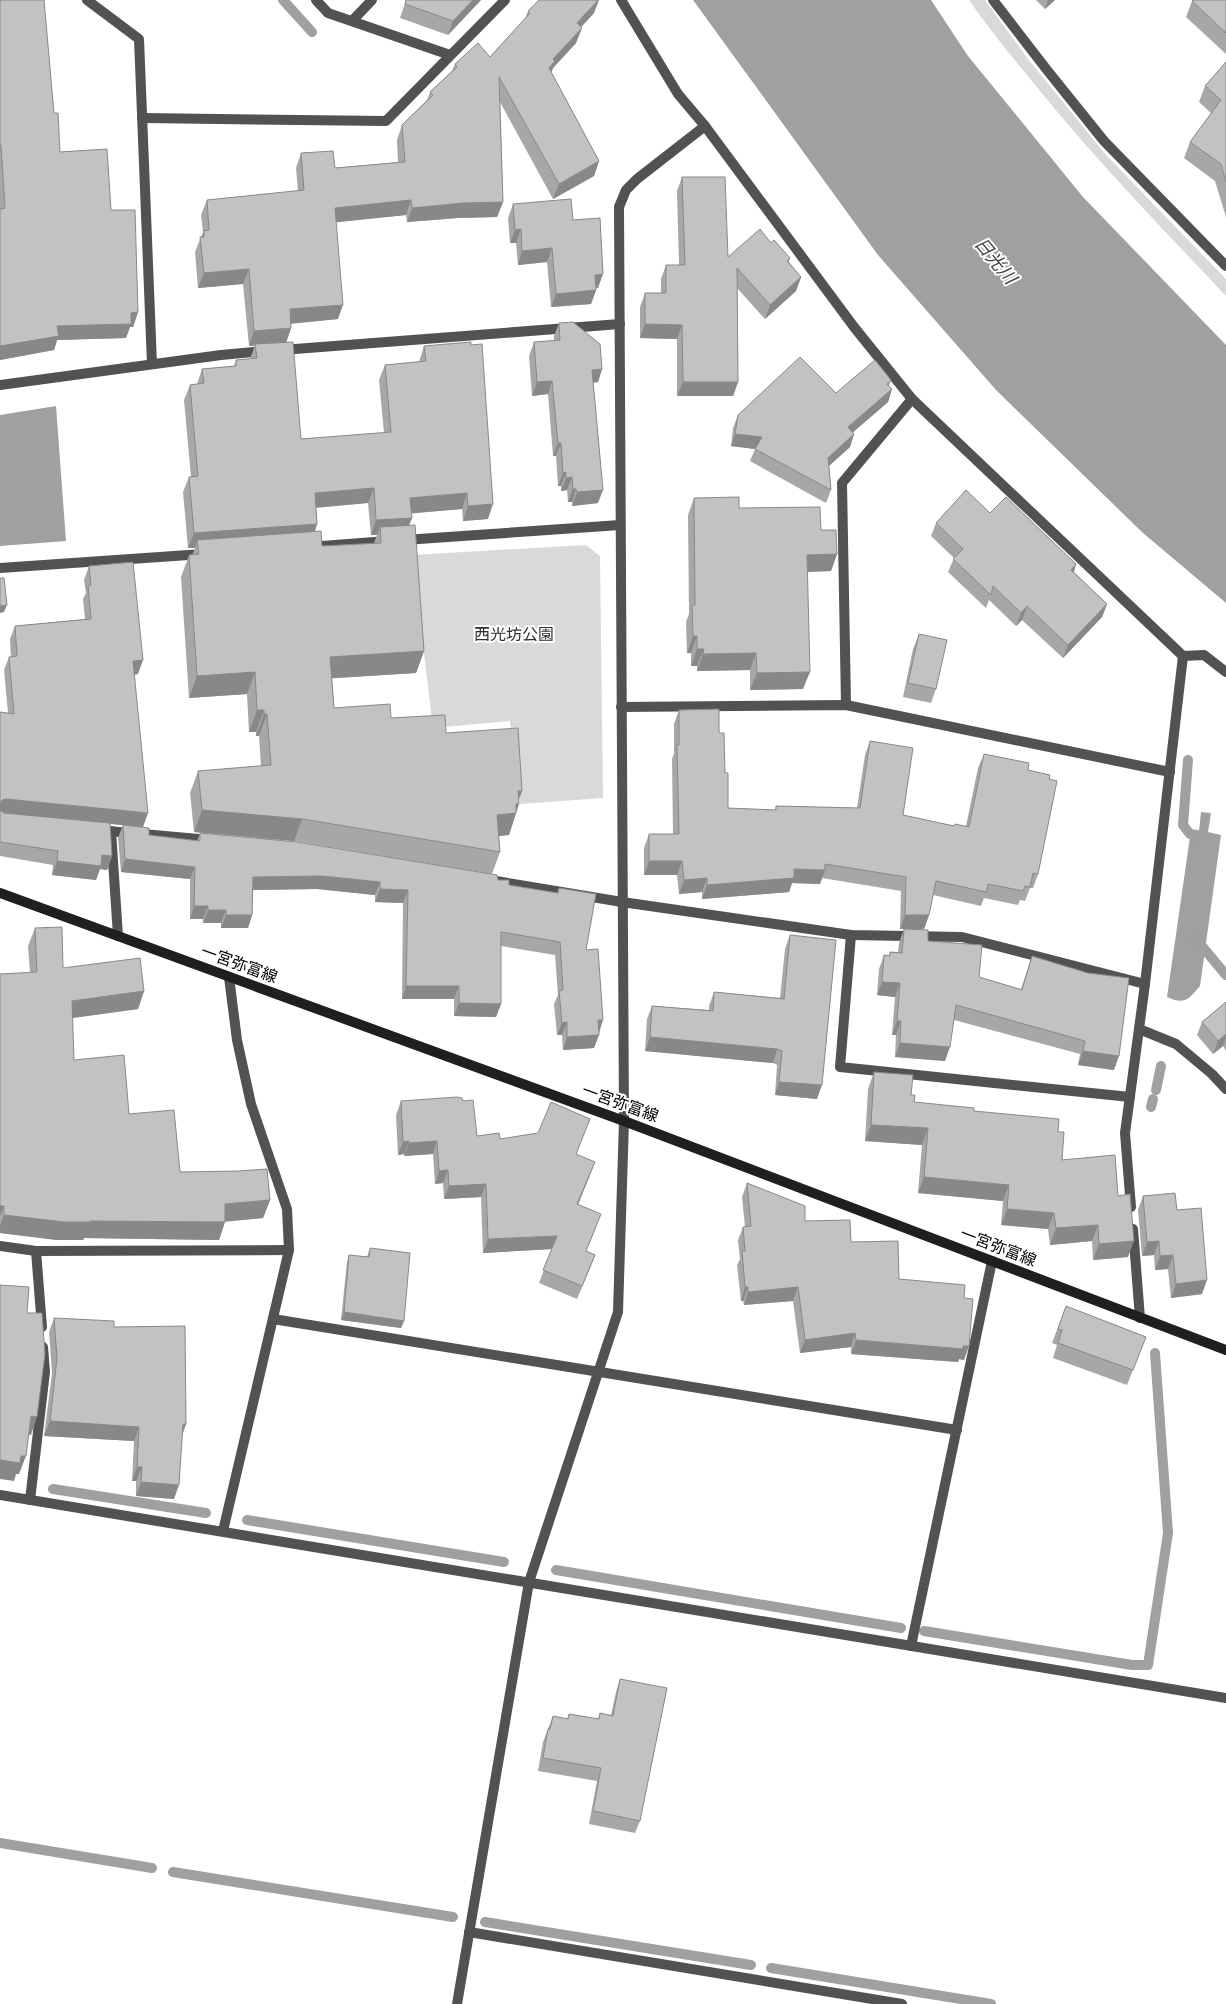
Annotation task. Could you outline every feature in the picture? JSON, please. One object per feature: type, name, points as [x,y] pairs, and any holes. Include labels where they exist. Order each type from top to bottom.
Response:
[{"type":"main road","name":"一宮弥富線","points":[[0,894],[624,1121],[1226,1350]]},
{"type":"street","points":[[87,0],[139,39],[152,364]]},
{"type":"street","points":[[316,0],[328,13],[450,55]]},
{"type":"street","points":[[352,21],[372,0]]},
{"type":"street","points":[[142,118],[386,121],[505,0]]},
{"type":"street","points":[[621,0],[678,94],[705,126],[854,327],[912,399],[1183,656],[1204,655],[1226,672]]},
{"type":"street","points":[[993,0],[1046,70],[1104,141],[1226,266]]},
{"type":"street","points":[[457,2004],[529,1582],[618,1312],[624,1121],[619,207],[626,190],[636,179],[705,126]]},
{"type":"street","points":[[0,385],[221,355],[620,324]]},
{"type":"street","points":[[846,705],[842,483],[912,399]]},
{"type":"street","points":[[295,548],[620,525]]},
{"type":"street","points":[[0,568],[217,553]]},
{"type":"street","points":[[1140,1318],[1125,1133],[1145,984],[1183,656]]},
{"type":"street","points":[[621,707],[846,705],[1170,772]]},
{"type":"street","points":[[82,828],[216,841]]},
{"type":"street","points":[[111,831],[118,936]]},
{"type":"street","points":[[486,880],[850,935],[962,937],[1145,984]]},
{"type":"street","points":[[850,935],[840,1067],[1130,1097]]},
{"type":"street","points":[[223,1531],[289,1250],[287,1209],[251,1104],[237,1040],[229,977]]},
{"type":"street","points":[[1139,1029],[1176,1044],[1212,1074],[1226,1089]]},
{"type":"street","points":[[0,1246],[36,1251],[289,1250]]},
{"type":"street","points":[[30,1500],[45,1372],[36,1251]]},
{"type":"street","points":[[911,1646],[992,1261]]},
{"type":"street","points":[[273,1319],[956,1430]]},
{"type":"street","points":[[0,1495],[1226,1698]]},
{"type":"street","points":[[469,1932],[902,2004]]},
{"type":"green space","points":[[969,0],[985,0],[1028,59],[1106,155],[1226,279],[1226,296],[1124,188],[1075,132],[1005,48]]},
{"type":"green space","name":"西光坊公園","points":[[586,545],[600,556],[603,798],[520,804],[510,721],[433,728],[412,555]]},
{"type":"water","name":"日光川","points":[[693,0],[931,0],[968,56],[1083,197],[1226,345],[1226,603],[1143,533],[996,390],[878,255]]},
{"type":"water","points":[[56,406],[66,541],[0,546],[0,415]]},
{"type":"water","points":[[1201,812],[1211,813],[1208,832],[1221,835],[1200,986],[1189,998],[1178,1001],[1167,997],[1191,830],[1199,831]]},
{"type":"building","points":[[0,0],[44,0],[54,113],[58,113],[60,152],[107,149],[111,210],[135,210],[138,312],[131,313],[131,324],[57,326],[59,336],[0,346],[0,209],[5,208],[0,145]]},
{"type":"building","points":[[406,0],[473,0],[453,21],[405,4]]},
{"type":"building","points":[[539,0],[598,0],[577,23],[582,28],[553,59],[555,61],[549,68],[599,161],[559,184],[499,77],[503,202],[463,203],[412,208],[411,200],[335,208],[343,305],[290,309],[291,328],[254,331],[249,269],[204,273],[200,237],[204,237],[204,231],[209,230],[207,200],[304,190],[301,153],[333,151],[335,168],[405,162],[402,125],[433,95],[430,92],[457,67],[455,64],[478,43],[490,57],[530,13],[528,11]]},
{"type":"building","points":[[1226,0],[1226,33],[1192,1]]},
{"type":"building","points":[[1226,62],[1226,182],[1221,164],[1190,142],[1221,100],[1205,86]]},
{"type":"building","points":[[682,177],[725,177],[728,257],[760,229],[771,243],[774,240],[790,258],[787,261],[801,277],[770,305],[737,268],[738,382],[683,382],[682,325],[645,324],[645,293],[666,293],[666,265],[685,265]]},
{"type":"building","points":[[571,199],[573,220],[600,218],[603,274],[595,275],[596,290],[556,294],[552,248],[522,251],[521,229],[515,230],[513,204]]},
{"type":"building","points":[[573,322],[600,344],[602,369],[592,370],[603,490],[577,492],[576,489],[573,489],[572,477],[566,478],[566,472],[563,473],[561,443],[558,443],[552,381],[537,382],[534,342],[560,340],[559,323]]},
{"type":"building","points":[[293,342],[301,439],[391,432],[385,365],[426,361],[424,346],[471,342],[471,345],[482,344],[493,504],[468,506],[467,493],[410,498],[412,518],[376,520],[374,488],[315,493],[317,524],[194,533],[189,477],[198,476],[190,385],[204,383],[202,369],[236,366],[236,360],[257,358],[255,344]]},
{"type":"building","points":[[800,357],[836,393],[875,360],[891,380],[887,384],[892,389],[848,427],[854,434],[828,458],[831,490],[755,449],[762,437],[735,434],[738,415]]},
{"type":"building","points":[[966,490],[990,513],[1006,497],[1076,564],[1071,570],[1107,604],[1068,645],[1027,606],[1021,613],[993,586],[991,595],[953,559],[963,549],[936,523]]},
{"type":"building","points":[[739,497],[739,508],[820,507],[821,530],[836,530],[837,554],[807,555],[810,672],[757,673],[756,653],[703,654],[704,649],[697,649],[697,636],[693,636],[692,605],[695,605],[694,498]]},
{"type":"building","points":[[415,525],[424,651],[330,657],[334,708],[390,704],[391,718],[445,715],[446,733],[518,728],[522,791],[518,791],[519,804],[516,804],[516,813],[497,815],[500,852],[302,819],[202,810],[198,771],[271,765],[267,714],[264,714],[264,710],[257,710],[255,672],[197,676],[189,555],[199,554],[197,540],[321,531],[322,546],[381,543],[380,527]]},
{"type":"building","points":[[133,562],[143,660],[133,661],[148,813],[6,799],[0,803],[0,712],[14,714],[9,657],[17,656],[15,626],[91,619],[88,586],[91,585],[89,566]]},
{"type":"building","points":[[0,578],[4,578],[7,605],[0,606]]},
{"type":"building","points":[[919,634],[947,640],[936,689],[908,683]]},
{"type":"building","points":[[719,709],[719,733],[724,733],[725,773],[728,773],[728,808],[776,810],[776,806],[860,808],[870,741],[913,748],[903,815],[954,826],[955,824],[969,827],[984,754],[1029,763],[1028,770],[1050,775],[1049,779],[1057,781],[1038,874],[1033,873],[1030,887],[1025,886],[1023,891],[988,884],[986,892],[936,881],[929,915],[905,915],[906,877],[825,864],[825,870],[794,869],[794,878],[707,885],[707,878],[684,880],[682,861],[649,861],[649,834],[679,834],[677,745],[679,745],[679,710]]},
{"type":"building","points":[[0,810],[4,813],[110,823],[112,856],[102,855],[101,866],[57,861],[58,851],[0,842]]},
{"type":"building","points":[[123,825],[149,828],[149,835],[200,841],[200,833],[297,842],[497,875],[498,880],[509,880],[509,885],[558,893],[559,888],[596,894],[586,950],[598,949],[603,1020],[598,1020],[599,1035],[567,1037],[567,1022],[562,1023],[559,991],[563,990],[560,942],[501,932],[501,1004],[459,1003],[459,986],[406,986],[408,890],[380,889],[380,882],[322,876],[253,877],[252,915],[226,915],[226,910],[208,910],[208,906],[194,906],[195,867],[125,859]]},
{"type":"building","points":[[62,927],[63,968],[140,958],[144,991],[72,1001],[74,1060],[124,1055],[129,1114],[174,1110],[180,1172],[267,1169],[270,1200],[225,1204],[225,1222],[64,1222],[4,1215],[4,1206],[0,1206],[0,974],[37,972],[35,928]]},
{"type":"building","points":[[904,929],[928,930],[928,941],[982,945],[979,977],[1022,990],[1032,956],[1088,973],[1129,978],[1119,1056],[1083,1051],[1085,1041],[956,1005],[950,1047],[900,1043],[901,1021],[897,1021],[900,983],[882,982],[884,955],[890,956],[890,952],[902,953]]},
{"type":"building","points":[[790,935],[836,940],[822,1085],[779,1082],[782,1051],[777,1049],[650,1037],[652,1006],[713,1011],[714,992],[784,999]]},
{"type":"building","points":[[1226,1002],[1226,1034],[1218,1041],[1202,1022]]},
{"type":"building","points":[[874,1072],[913,1075],[911,1095],[915,1095],[914,1102],[974,1108],[974,1111],[1059,1119],[1058,1132],[1064,1132],[1062,1160],[1115,1155],[1118,1196],[1130,1194],[1134,1241],[1099,1244],[1098,1225],[1056,1228],[1054,1213],[1007,1209],[1009,1185],[924,1177],[928,1128],[871,1125]]},
{"type":"building","points":[[462,1098],[463,1101],[473,1100],[477,1136],[499,1133],[500,1139],[538,1133],[551,1102],[590,1119],[576,1154],[595,1162],[577,1204],[601,1214],[586,1251],[595,1255],[582,1286],[543,1270],[557,1236],[488,1239],[486,1184],[449,1186],[448,1170],[439,1171],[437,1141],[403,1142],[401,1101]]},
{"type":"building","points":[[747,1183],[805,1206],[805,1221],[850,1220],[851,1242],[898,1241],[899,1279],[965,1285],[964,1298],[973,1299],[969,1346],[963,1346],[963,1349],[856,1340],[855,1333],[805,1340],[798,1287],[748,1292],[748,1287],[745,1287],[742,1251],[745,1251],[743,1227],[751,1226]]},
{"type":"building","points":[[1175,1193],[1177,1210],[1201,1208],[1207,1280],[1176,1284],[1173,1255],[1160,1256],[1159,1241],[1147,1242],[1143,1196]]},
{"type":"building","points":[[370,1248],[410,1253],[404,1321],[344,1312],[349,1255],[369,1257]]},
{"type":"building","points":[[0,1285],[29,1287],[27,1313],[42,1313],[45,1354],[37,1417],[31,1416],[26,1456],[21,1456],[20,1463],[0,1460]]},
{"type":"building","points":[[1066,1306],[1146,1337],[1133,1370],[1058,1343],[1062,1330],[1058,1329]]},
{"type":"building","points":[[54,1318],[114,1321],[114,1327],[185,1326],[186,1424],[183,1424],[179,1485],[141,1482],[142,1467],[137,1467],[139,1427],[50,1421],[57,1358]]},
{"type":"building","points":[[620,1679],[667,1688],[640,1821],[593,1811],[601,1768],[543,1758],[548,1729],[550,1729],[553,1716],[568,1719],[569,1714],[599,1719],[600,1713],[613,1716]]},
{"type":"waterway","points":[[283,0],[312,32]]},
{"type":"waterway","points":[[1188,760],[1183,825],[1190,834],[1203,836]]},
{"type":"waterway","points":[[1196,939],[1226,975]]},
{"type":"waterway","points":[[1156,1090],[1161,1066]]},
{"type":"waterway","points":[[1151,1107],[1153,1099]]},
{"type":"waterway","points":[[924,1631],[1132,1665],[1148,1665],[1168,1533],[1155,1353]]},
{"type":"waterway","points":[[53,1489],[206,1513]]},
{"type":"waterway","points":[[247,1520],[504,1562]]},
{"type":"waterway","points":[[556,1570],[901,1628]]},
{"type":"waterway","points":[[0,1843],[152,1868]]},
{"type":"waterway","points":[[173,1872],[453,1917]]},
{"type":"waterway","points":[[485,1922],[751,1965]]},
{"type":"waterway","points":[[771,1968],[991,2004]]}]
